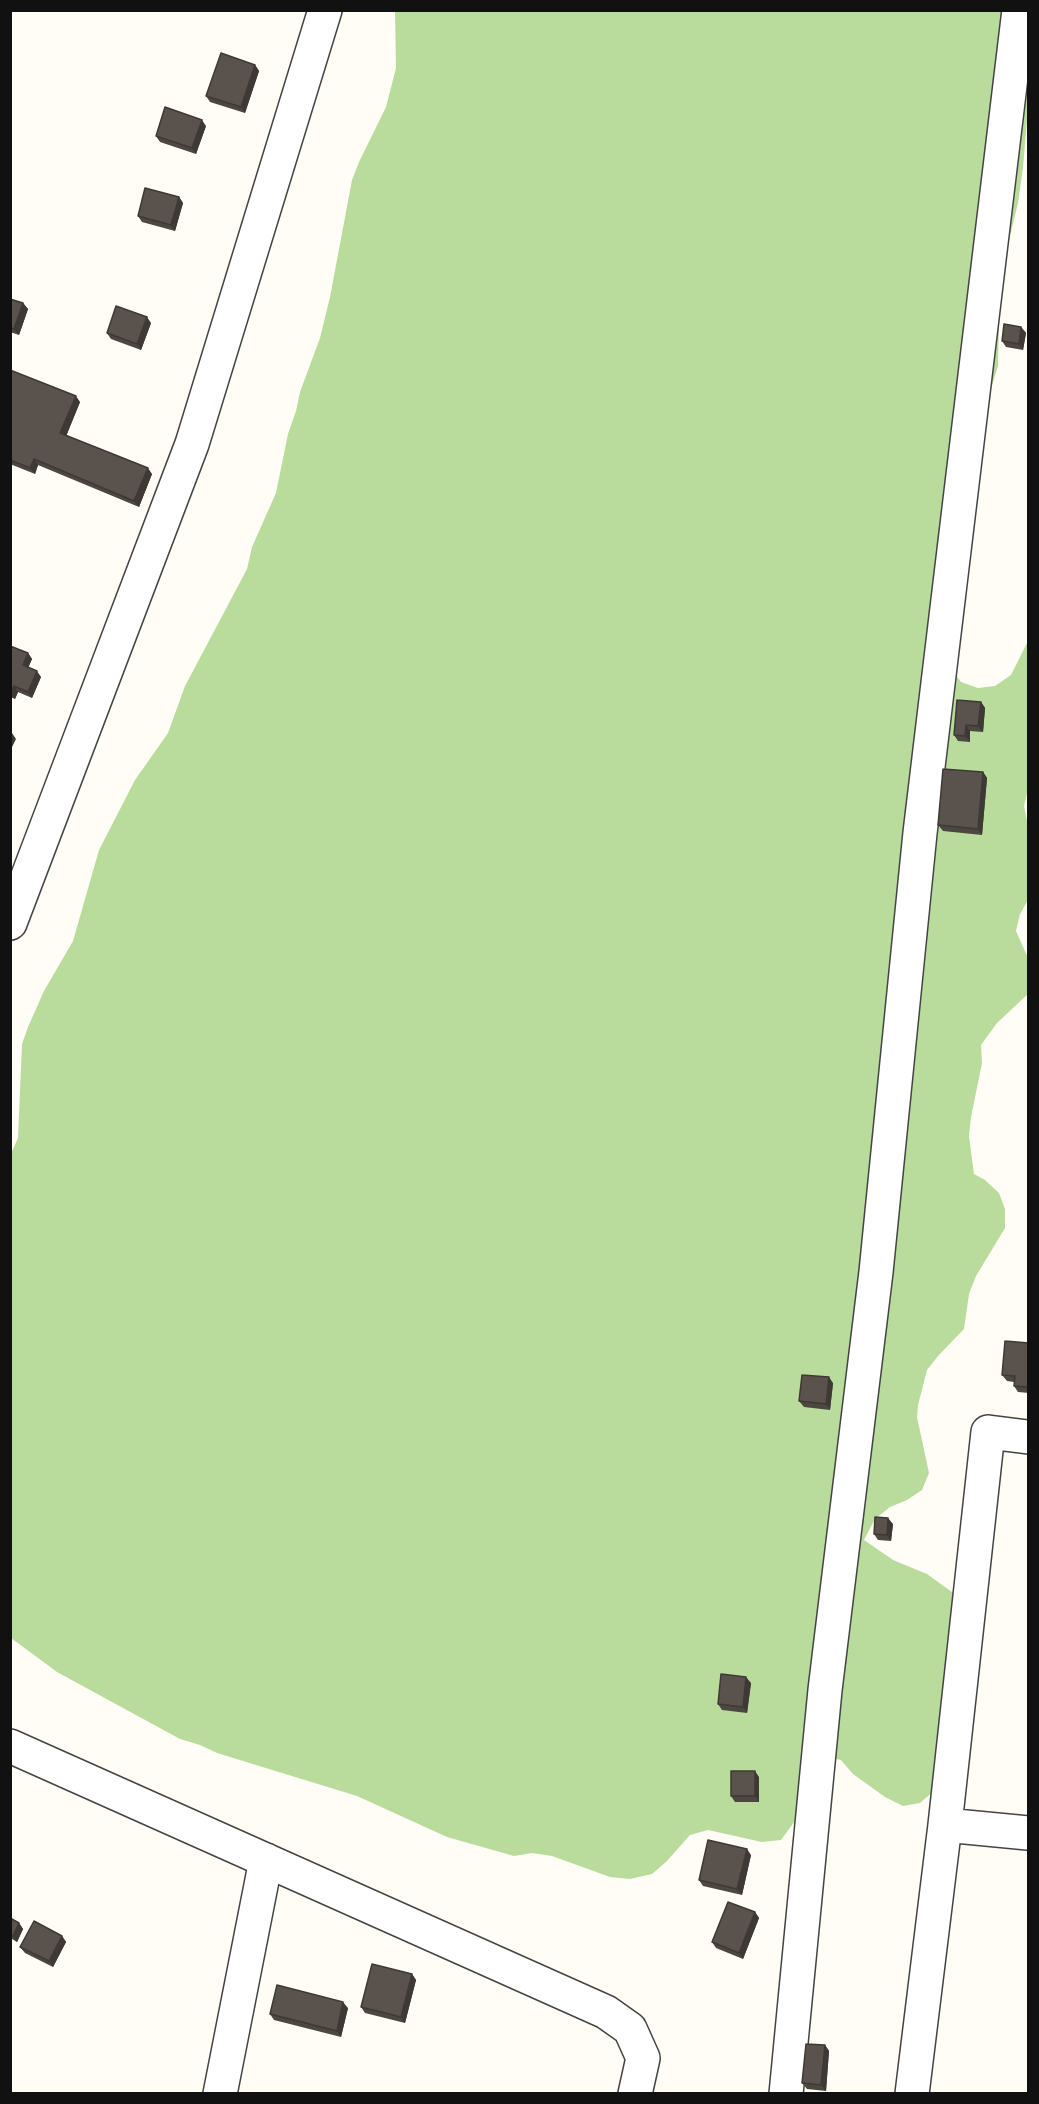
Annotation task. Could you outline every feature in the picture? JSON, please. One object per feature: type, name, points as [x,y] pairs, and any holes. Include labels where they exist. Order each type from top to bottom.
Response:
[{"type":"street","points":[[10,923],[192,444],[324,10]]},
{"type":"street","points":[[786,2094],[825,1690],[876,1272],[920,833],[1019,10]]},
{"type":"street","points":[[912,2094],[945,1825],[988,1432],[1029,1437]]},
{"type":"street","points":[[10,1746],[606,2012],[630,2029],[643,2058],[635,2094]]},
{"type":"street","points":[[945,1825],[1029,1833]]},
{"type":"street","points":[[220,2094],[266,1860]]},
{"type":"green space","points":[[395,11],[1028,11],[1028,108],[1023,168],[1018,203],[1000,277],[998,366],[987,402],[950,667],[961,682],[978,688],[995,686],[1011,675],[1028,641],[1028,789],[1024,806],[1028,826],[1028,900],[1020,914],[1016,931],[1028,958],[1028,994],[997,1023],[981,1045],[982,1063],[969,1136],[974,1174],[985,1180],[999,1193],[1005,1209],[1005,1228],[976,1276],[969,1294],[964,1329],[927,1370],[917,1417],[929,1473],[922,1490],[890,1507],[875,1519],[864,1540],[893,1560],[927,1574],[956,1595],[934,1791],[920,1803],[903,1806],[885,1797],[853,1774],[841,1760],[822,1756],[803,1810],[781,1840],[762,1842],[708,1830],[690,1835],[652,1874],[630,1879],[610,1877],[552,1856],[532,1853],[514,1856],[447,1837],[357,1796],[217,1753],[180,1739],[57,1672],[11,1638],[10,1156],[18,1138],[22,1044],[44,991],[73,941],[99,850],[135,780],[168,733],[185,686],[247,569],[252,547],[276,493],[288,434],[300,392],[320,338],[330,297],[352,180],[386,107],[396,68]]},
{"type":"building","points":[[221,53],[255,65],[241,107],[206,96]]},
{"type":"building","points":[[165,107],[202,120],[192,148],[156,136]]},
{"type":"building","points":[[145,188],[179,197],[171,225],[138,216]]},
{"type":"building","points":[[10,299],[23,303],[14,329],[10,328]]},
{"type":"building","points":[[116,306],[147,317],[137,344],[107,333]]},
{"type":"building","points":[[1004,324],[1021,327],[1019,344],[1002,341]]},
{"type":"building","points":[[10,370],[76,396],[60,433],[148,468],[134,501],[34,459],[30,468],[10,460]]},
{"type":"building","points":[[10,646],[28,653],[23,665],[37,671],[28,692],[14,686],[10,693]]},
{"type":"building","points":[[957,700],[981,702],[978,726],[966,725],[965,736],[954,735]]},
{"type":"building","points":[[943,769],[983,772],[978,829],[938,825]]},
{"type":"building","points":[[1005,1341],[1029,1343],[1029,1387],[1014,1386],[1015,1376],[1002,1375]]},
{"type":"building","points":[[802,1375],[829,1377],[826,1404],[799,1401]]},
{"type":"building","points":[[875,1517],[888,1518],[887,1535],[874,1534]]},
{"type":"building","points":[[721,1674],[746,1677],[743,1707],[718,1704]]},
{"type":"building","points":[[731,1771],[755,1771],[755,1796],[731,1796]]},
{"type":"building","points":[[708,1840],[747,1849],[737,1889],[699,1880]]},
{"type":"building","points":[[728,1902],[755,1912],[739,1953],[712,1942]]},
{"type":"building","points":[[10,1918],[19,1923],[13,1936],[10,1935]]},
{"type":"building","points":[[34,1921],[62,1936],[49,1961],[20,1947]]},
{"type":"building","points":[[372,1964],[412,1974],[401,2017],[361,2007]]},
{"type":"building","points":[[277,1985],[343,2002],[337,2031],[270,2014]]},
{"type":"building","points":[[806,2044],[825,2045],[821,2085],[802,2083]]}]
